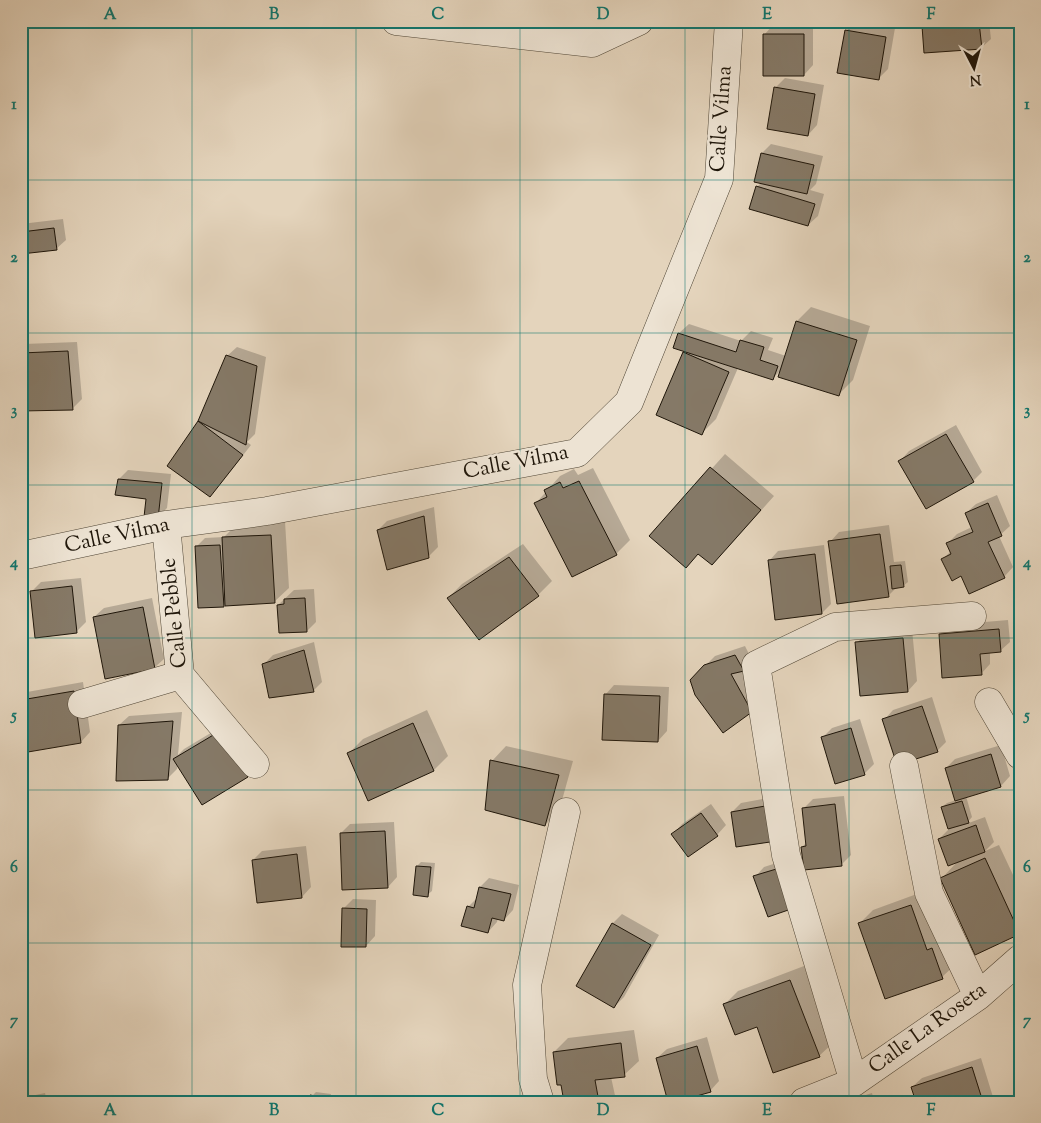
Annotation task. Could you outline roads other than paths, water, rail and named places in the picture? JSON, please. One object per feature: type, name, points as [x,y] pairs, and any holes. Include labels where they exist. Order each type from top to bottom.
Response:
[{"type":"street","points":[[396,21],[592,43],[639,21]]},
{"type":"street","name":"Calle Vilma","points":[[21,556],[166,525],[266,511],[577,453],[629,402],[719,180],[729,21]]},
{"type":"street","name":"Calle Pebble","points":[[166,525],[180,675],[255,764]]},
{"type":"street","points":[[854,1082],[786,855],[756,665],[835,627],[972,616]]},
{"type":"street","points":[[82,704],[180,675]]},
{"type":"street","points":[[989,702],[1020,755]]},
{"type":"street","points":[[904,766],[929,893],[978,996]]},
{"type":"street","points":[[540,1102],[533,1079],[528,985],[566,812]]},
{"type":"street","name":"Calle La Roseta","points":[[804,1102],[854,1082],[978,996],[1020,959]]}]
